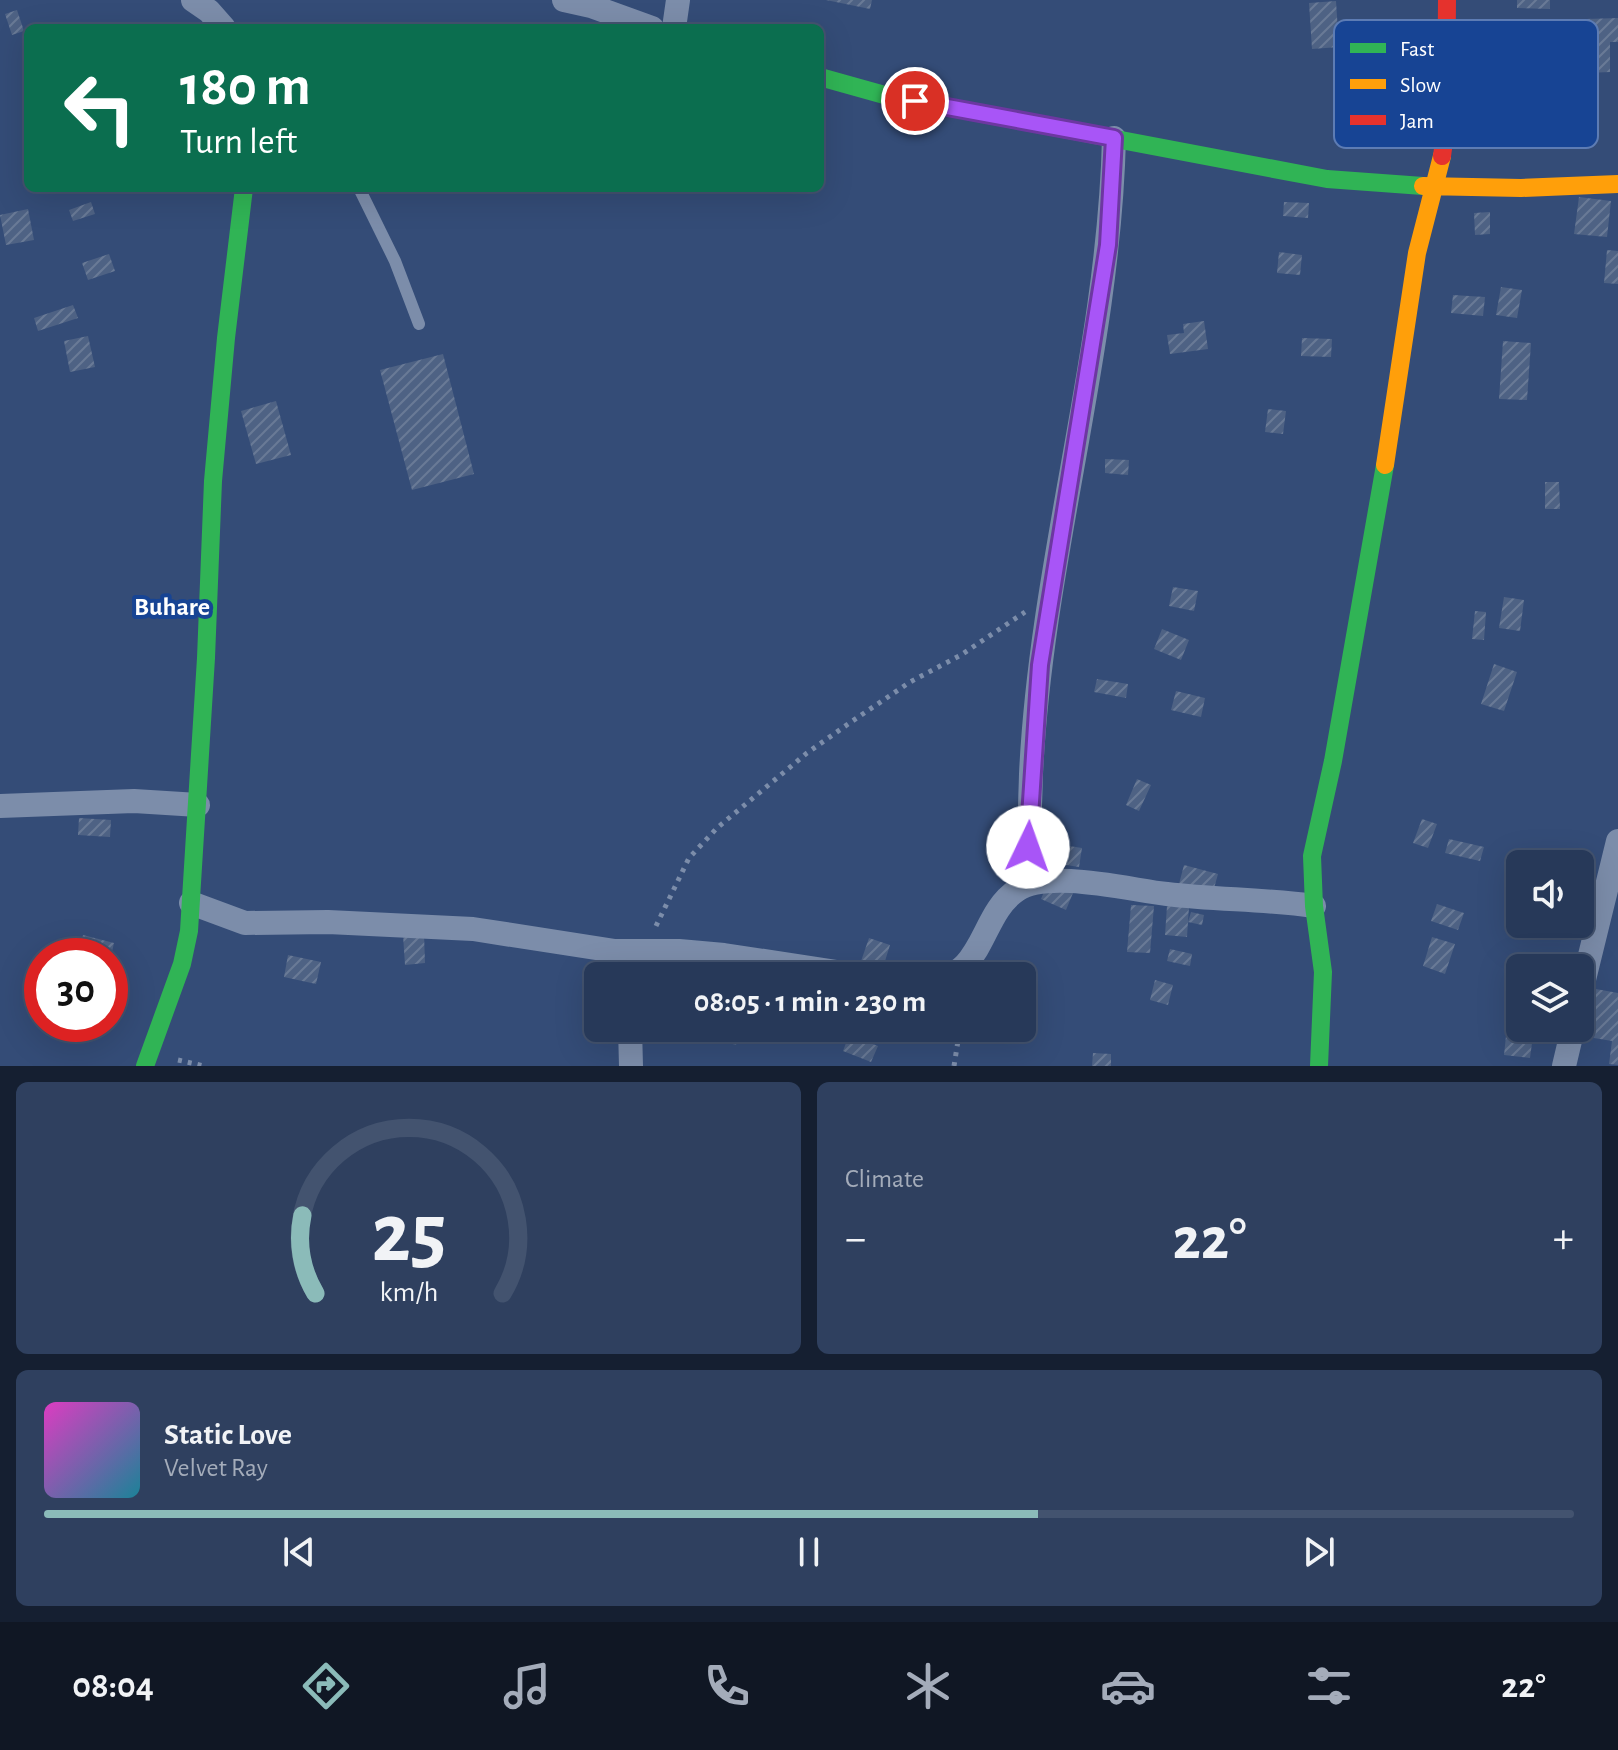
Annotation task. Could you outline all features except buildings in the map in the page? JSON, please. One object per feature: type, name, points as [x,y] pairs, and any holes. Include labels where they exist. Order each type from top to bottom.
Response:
[{"type":"street","points":[[193,0],[220,24]]},
{"type":"street","points":[[564,0],[641,24]]},
{"type":"street","points":[[675,24],[678,0]]},
{"type":"street","points":[[1447,0],[1447,20]]},
{"type":"street","points":[[824,78],[888,96],[1327,179],[1382,185],[1521,188],[1618,184]]},
{"type":"street","points":[[1030,883],[1028,847],[1037,692],[1108,245],[1114,138]]},
{"type":"street","points":[[1319,1066],[1323,972],[1314,906],[1312,856],[1333,761],[1388,449],[1417,253],[1442,148]]},
{"type":"street","points":[[145,1066],[182,964],[189,931],[213,481],[244,192]]},
{"type":"street","points":[[0,806],[134,801],[198,805]]},
{"type":"street","points":[[1590,954],[1618,841]]},
{"type":"street","points":[[967,962],[1010,895],[1030,883],[1079,883],[1170,895],[1252,898],[1314,906]]},
{"type":"street","points":[[191,903],[245,923],[328,922],[473,929],[628,951],[724,955],[770,962]]},
{"type":"street","points":[[626,962],[628,951]]},
{"type":"street","points":[[630,1042],[631,1066]]},
{"type":"street","points":[[1564,1066],[1570,1042]]},
{"type":"lane","points":[[361,192],[395,261],[419,324]]},
{"type":"path","points":[[628,951],[657,924],[689,858],[717,828],[807,753],[851,722],[1050,596]]},
{"type":"path","points":[[954,1066],[958,1042]]},
{"type":"traffic: fast","points":[[824,78],[888,96],[1327,179],[1423,186]]},
{"type":"traffic: fast","points":[[145,1066],[182,964],[189,931],[206,658],[213,481],[244,192]]},
{"type":"traffic: fast","points":[[1319,1066],[1323,972],[1314,906],[1312,856],[1333,761],[1385,465]]},
{"type":"traffic: slow","points":[[1385,465],[1417,253],[1442,156]]},
{"type":"traffic: slow","points":[[1423,186],[1521,188],[1618,184]]},
{"type":"traffic: jam","points":[[1447,0],[1447,20]]},
{"type":"traffic: jam","points":[[1442,156],[1443,148]]},
{"type":"district","name":"Buhare","points":[[172,606]]},
{"type":"route","points":[[915,101],[1114,138],[1108,245],[1040,665],[1028,847]]}]
